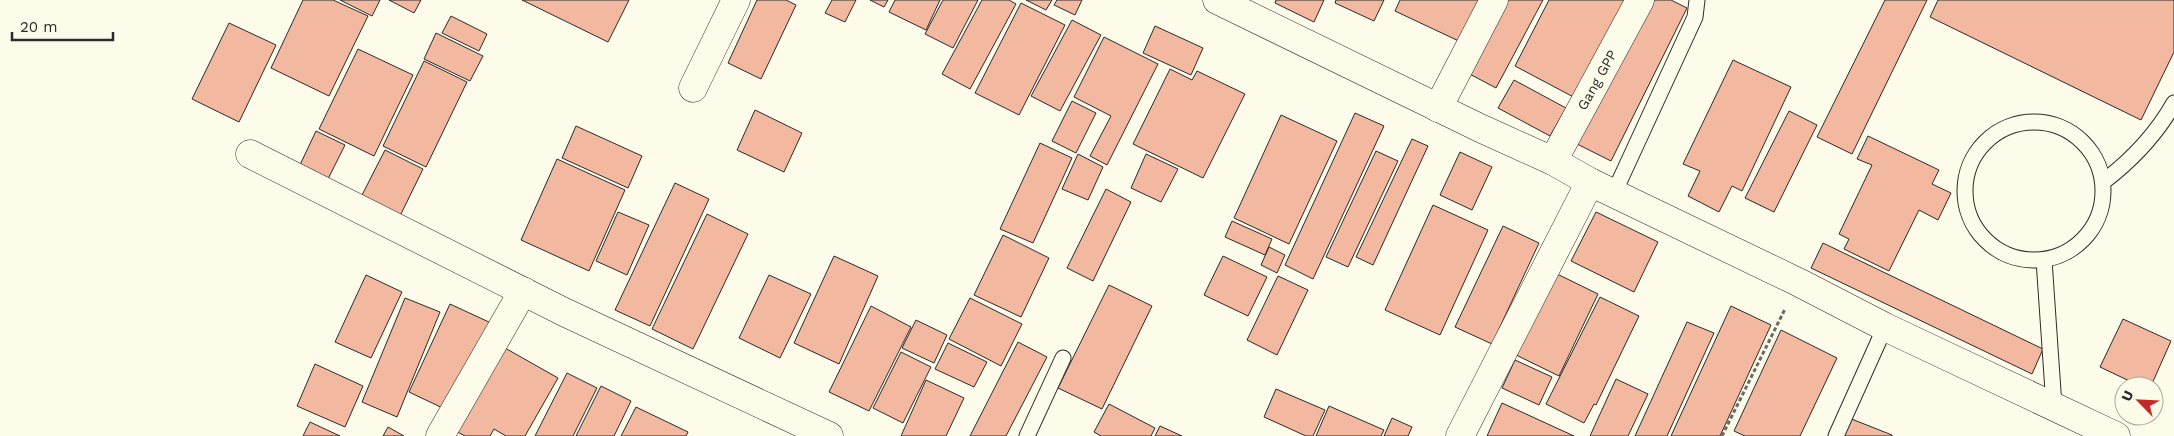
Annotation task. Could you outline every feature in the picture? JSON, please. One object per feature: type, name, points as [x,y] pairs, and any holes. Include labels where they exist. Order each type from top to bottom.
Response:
[{"type":"street","points":[[693,88],[736,0]]},
{"type":"street","points":[[1217,0],[1438,108],[1553,160],[1590,182],[1798,282],[1885,327],[2116,436]]},
{"type":"street","points":[[1438,108],[1494,0]]},
{"type":"street","name":"Gang GPP","points":[[1553,160],[1640,0]]},
{"type":"street","points":[[250,154],[564,312],[829,436]]},
{"type":"street","points":[[1460,436],[1590,182]]},
{"type":"street","points":[[440,436],[523,291]]},
{"type":"lane","points":[[1614,193],[1695,17],[1697,0]]},
{"type":"lane","points":[[2103,182],[2128,163],[2145,145],[2174,103]]},
{"type":"lane","points":[[2024,121],[2060,126],[2089,148],[2103,182],[2098,218],[2076,246],[2044,260],[2007,256],[1978,234],[1964,201],[1969,165],[1974,157],[1991,136],[2024,121]]},
{"type":"lane","points":[[2044,260],[2054,406]]},
{"type":"lane","points":[[1836,436],[1885,327]]},
{"type":"lane","points":[[1026,436],[1063,358]]},
{"type":"path","points":[[1722,436],[1798,282]]},
{"type":"building","points":[[303,0],[333,0],[368,16],[329,96],[271,68]]},
{"type":"building","points":[[340,0],[380,0],[372,16]]},
{"type":"building","points":[[389,0],[421,0],[414,13]]},
{"type":"building","points":[[522,0],[629,0],[608,42]]},
{"type":"building","points":[[757,0],[786,0],[796,5],[761,79],[728,63]]},
{"type":"building","points":[[832,0],[856,0],[845,22],[825,13]]},
{"type":"building","points":[[870,0],[888,0],[884,7]]},
{"type":"building","points":[[895,0],[940,0],[926,30],[889,12]]},
{"type":"building","points":[[943,0],[978,0],[953,48],[925,34]]},
{"type":"building","points":[[982,0],[1009,0],[1016,4],[970,89],[942,74]]},
{"type":"building","points":[[1026,0],[1052,0],[1046,10]]},
{"type":"building","points":[[1057,0],[1082,0],[1075,15],[1054,5]]},
{"type":"building","points":[[1276,0],[1324,0],[1314,22],[1275,3]]},
{"type":"building","points":[[1336,0],[1384,0],[1374,21],[1335,3]]},
{"type":"building","points":[[1400,0],[1483,0],[1463,43],[1395,11]]},
{"type":"building","points":[[1502,0],[1543,0],[1496,88],[1464,71]]},
{"type":"building","points":[[1549,0],[1634,0],[1581,101],[1515,66]]},
{"type":"building","points":[[1644,0],[1671,0],[1687,8],[1611,161],[1573,142]]},
{"type":"building","points":[[1885,0],[1927,0],[1852,154],[1817,137]]},
{"type":"building","points":[[1938,0],[2174,0],[2174,52],[2141,120],[1930,17]]},
{"type":"building","points":[[1021,3],[1065,25],[1019,115],[975,93]]},
{"type":"building","points":[[451,16],[487,34],[479,51],[442,33]]},
{"type":"building","points":[[1072,20],[1101,35],[1060,111],[1031,96]]},
{"type":"building","points":[[229,23],[276,45],[239,122],[192,99]]},
{"type":"building","points":[[1155,26],[1203,48],[1191,75],[1143,53]]},
{"type":"building","points":[[436,33],[483,56],[470,81],[424,59]]},
{"type":"building","points":[[1104,37],[1158,64],[1107,165],[1090,156],[1111,116],[1074,97]]},
{"type":"building","points":[[358,49],[413,75],[374,156],[319,129]]},
{"type":"building","points":[[1733,60],[1791,87],[1742,191],[1732,186],[1719,212],[1688,196],[1700,171],[1683,164]]},
{"type":"building","points":[[424,61],[467,82],[426,167],[383,146]]},
{"type":"building","points":[[1170,69],[1192,80],[1197,71],[1245,94],[1203,178],[1133,144]]},
{"type":"building","points":[[1514,80],[1566,108],[1550,136],[1498,108]]},
{"type":"building","points":[[1072,101],[1096,113],[1076,153],[1052,141]]},
{"type":"building","points":[[755,110],[802,133],[784,172],[737,150]]},
{"type":"building","points":[[1789,111],[1817,125],[1774,212],[1745,198]]},
{"type":"building","points":[[1355,113],[1384,126],[1313,279],[1285,265]]},
{"type":"building","points":[[1281,115],[1337,141],[1289,244],[1234,218]]},
{"type":"building","points":[[576,126],[642,156],[628,188],[562,158]]},
{"type":"building","points":[[316,131],[345,145],[327,181],[299,167]]},
{"type":"building","points":[[1868,136],[1939,170],[1932,184],[1951,193],[1938,220],[1919,210],[1889,271],[1844,249],[1849,239],[1839,234],[1872,165],[1857,159]]},
{"type":"building","points":[[1412,139],[1428,146],[1373,265],[1356,257]]},
{"type":"building","points":[[1040,143],[1072,158],[1033,243],[1000,229]]},
{"type":"building","points":[[385,150],[423,169],[400,216],[361,197]]},
{"type":"building","points":[[1376,151],[1398,161],[1348,267],[1326,257]]},
{"type":"building","points":[[1460,152],[1492,167],[1472,210],[1440,195]]},
{"type":"building","points":[[1078,154],[1103,167],[1088,200],[1062,189]]},
{"type":"building","points":[[1146,154],[1178,169],[1161,202],[1131,188]]},
{"type":"building","points":[[557,159],[625,190],[589,271],[521,240]]},
{"type":"building","points":[[675,183],[709,199],[650,326],[615,310]]},
{"type":"building","points":[[1106,189],[1131,202],[1093,281],[1067,268]]},
{"type":"building","points":[[1433,205],[1488,230],[1440,335],[1385,310]]},
{"type":"building","points":[[618,212],[649,225],[627,275],[596,261]]},
{"type":"building","points":[[1596,212],[1658,242],[1634,292],[1571,261]]},
{"type":"building","points":[[707,214],[748,234],[693,349],[652,329]]},
{"type":"building","points":[[1232,221],[1272,239],[1265,255],[1225,237]]},
{"type":"building","points":[[1503,226],[1539,243],[1492,344],[1455,327]]},
{"type":"building","points":[[1003,235],[1049,258],[1021,317],[974,295]]},
{"type":"building","points":[[1823,243],[2043,349],[2032,374],[1811,268]]},
{"type":"building","points":[[1269,247],[1285,255],[1277,273],[1261,265]]},
{"type":"building","points":[[834,256],[878,276],[839,364],[794,343]]},
{"type":"building","points":[[1223,256],[1267,277],[1248,316],[1204,295]]},
{"type":"building","points":[[1553,272],[1598,294],[1559,376],[1514,354]]},
{"type":"building","points":[[366,275],[402,292],[371,358],[335,342]]},
{"type":"building","points":[[769,275],[811,294],[780,358],[739,338]]},
{"type":"building","points":[[1278,276],[1308,290],[1277,355],[1247,340]]},
{"type":"building","points":[[1109,285],[1152,306],[1102,409],[1058,388]]},
{"type":"building","points":[[1600,297],[1639,316],[1596,405],[1594,404],[1584,423],[1546,404]]},
{"type":"building","points":[[405,298],[440,312],[397,417],[362,402]]},
{"type":"building","points":[[970,298],[1022,324],[1001,366],[949,339]]},
{"type":"building","points":[[450,304],[491,323],[449,411],[409,392]]},
{"type":"building","points":[[871,306],[911,327],[869,411],[829,392]]},
{"type":"building","points":[[1731,306],[1771,325],[1720,436],[1671,436]]},
{"type":"building","points":[[2123,319],[2171,341],[2155,376],[2119,376],[2100,367]]},
{"type":"building","points":[[916,320],[947,335],[934,363],[902,348]]},
{"type":"building","points":[[1687,322],[1714,333],[1667,436],[1635,436]]},
{"type":"building","points":[[1781,330],[1837,358],[1800,436],[1745,436],[1734,431]]},
{"type":"building","points":[[1018,342],[1047,357],[1006,436],[970,436]]},
{"type":"building","points":[[948,343],[987,362],[974,387],[935,369]]},
{"type":"building","points":[[498,344],[558,378],[525,436],[506,436],[494,429],[490,436],[465,436],[450,428]]},
{"type":"building","points":[[901,352],[931,367],[903,423],[873,408]]},
{"type":"building","points":[[1515,360],[1552,377],[1539,405],[1502,388]]},
{"type":"building","points":[[315,364],[363,386],[345,427],[297,406]]},
{"type":"building","points":[[567,373],[597,388],[573,436],[535,436]]},
{"type":"building","points":[[1616,379],[1648,394],[1628,436],[1590,436]]},
{"type":"building","points":[[926,380],[964,398],[946,436],[901,436]]},
{"type":"building","points":[[601,386],[631,401],[614,436],[576,436]]},
{"type":"building","points":[[1276,389],[1325,410],[1313,436],[1306,436],[1264,417]]},
{"type":"building","points":[[1502,403],[1574,436],[1487,436]]},
{"type":"building","points":[[1109,404],[1155,428],[1151,436],[1101,436],[1094,432]]},
{"type":"building","points":[[1329,406],[1384,430],[1381,436],[1316,436]]},
{"type":"building","points":[[636,407],[688,432],[686,436],[621,436]]},
{"type":"building","points":[[1392,418],[1412,427],[1408,436],[1384,436]]},
{"type":"building","points":[[1849,418],[1892,435],[1892,436],[1842,436]]},
{"type":"building","points":[[310,422],[340,436],[303,436]]},
{"type":"building","points":[[1160,426],[1182,436],[1155,436]]},
{"type":"building","points":[[388,427],[404,436],[383,436]]}]
